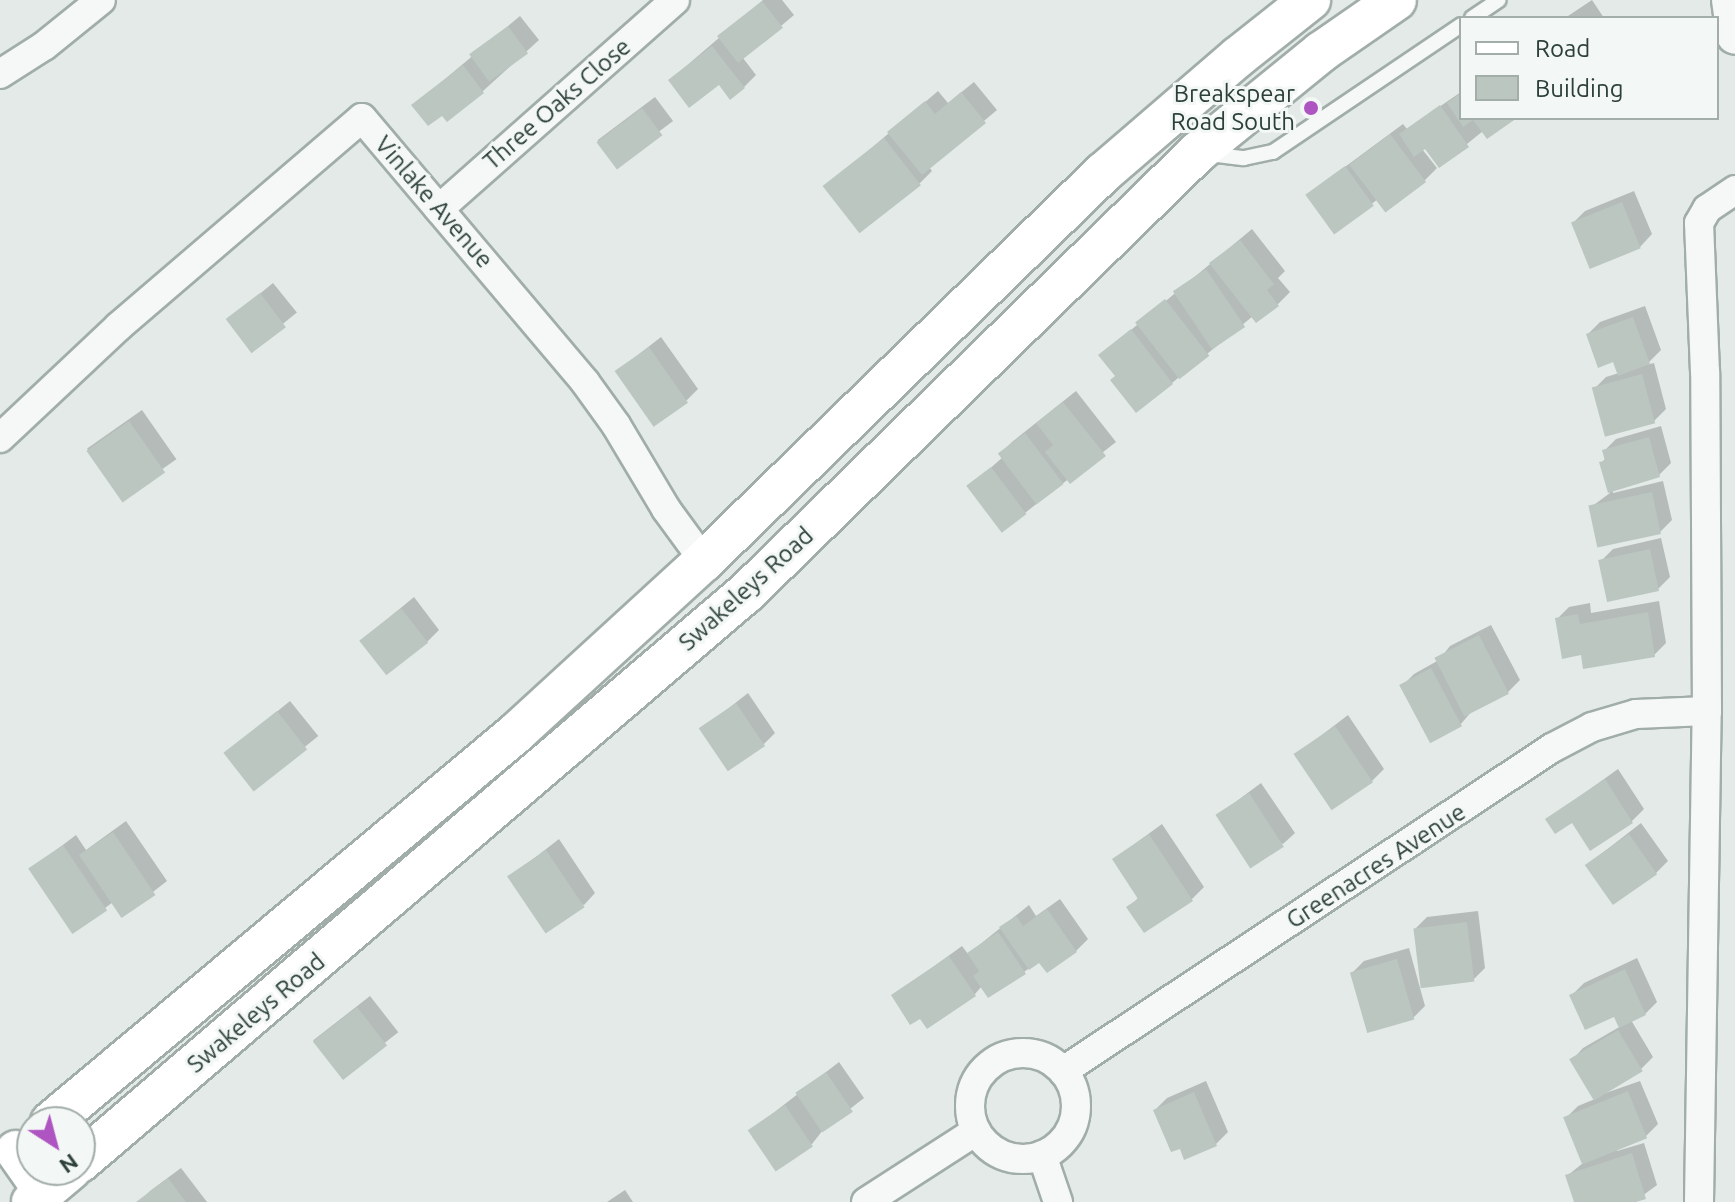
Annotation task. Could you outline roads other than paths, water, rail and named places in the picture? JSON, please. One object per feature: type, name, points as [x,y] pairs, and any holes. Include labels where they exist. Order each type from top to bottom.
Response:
[{"type":"main road","name":"Swakeleys Road","points":[[70,1106],[516,733],[704,561],[1002,270],[1157,125],[1310,0]]},
{"type":"main road","name":"Swakeleys Road","points":[[96,1148],[747,592],[1198,152],[1321,52],[1396,0]]},
{"type":"main road","points":[[1002,270],[1040,309]]},
{"type":"street","points":[[0,74],[44,46],[101,0]]},
{"type":"street","name":"Three Oaks Close","points":[[439,209],[675,0]]},
{"type":"street","points":[[1730,0],[1735,36]]},
{"type":"street","name":"Vinlake Avenue","points":[[0,438],[118,327],[362,118],[593,393],[616,425],[666,509],[704,561]]},
{"type":"street","points":[[1699,1202],[1707,711],[1705,372],[1699,223],[1707,209],[1735,190]]},
{"type":"street","name":"Greenacres Avenue","points":[[1063,1071],[1552,748],[1592,727],[1636,714],[1707,711]]},
{"type":"street","points":[[1021,1053],[1037,1054],[1063,1071],[1071,1083],[1075,1111],[1065,1138],[1042,1155],[1012,1157],[997,1152],[976,1131],[970,1101],[973,1086],[992,1062],[1021,1053]]},
{"type":"street","points":[[866,1202],[976,1131]]},
{"type":"street","points":[[1042,1155],[1058,1202]]},
{"type":"lane","points":[[1474,16],[1493,1]]},
{"type":"lane","points":[[1198,152],[1244,158],[1273,152],[1459,26]]},
{"type":"place","name":"Breakspear Road South","points":[[1311,108]]}]
